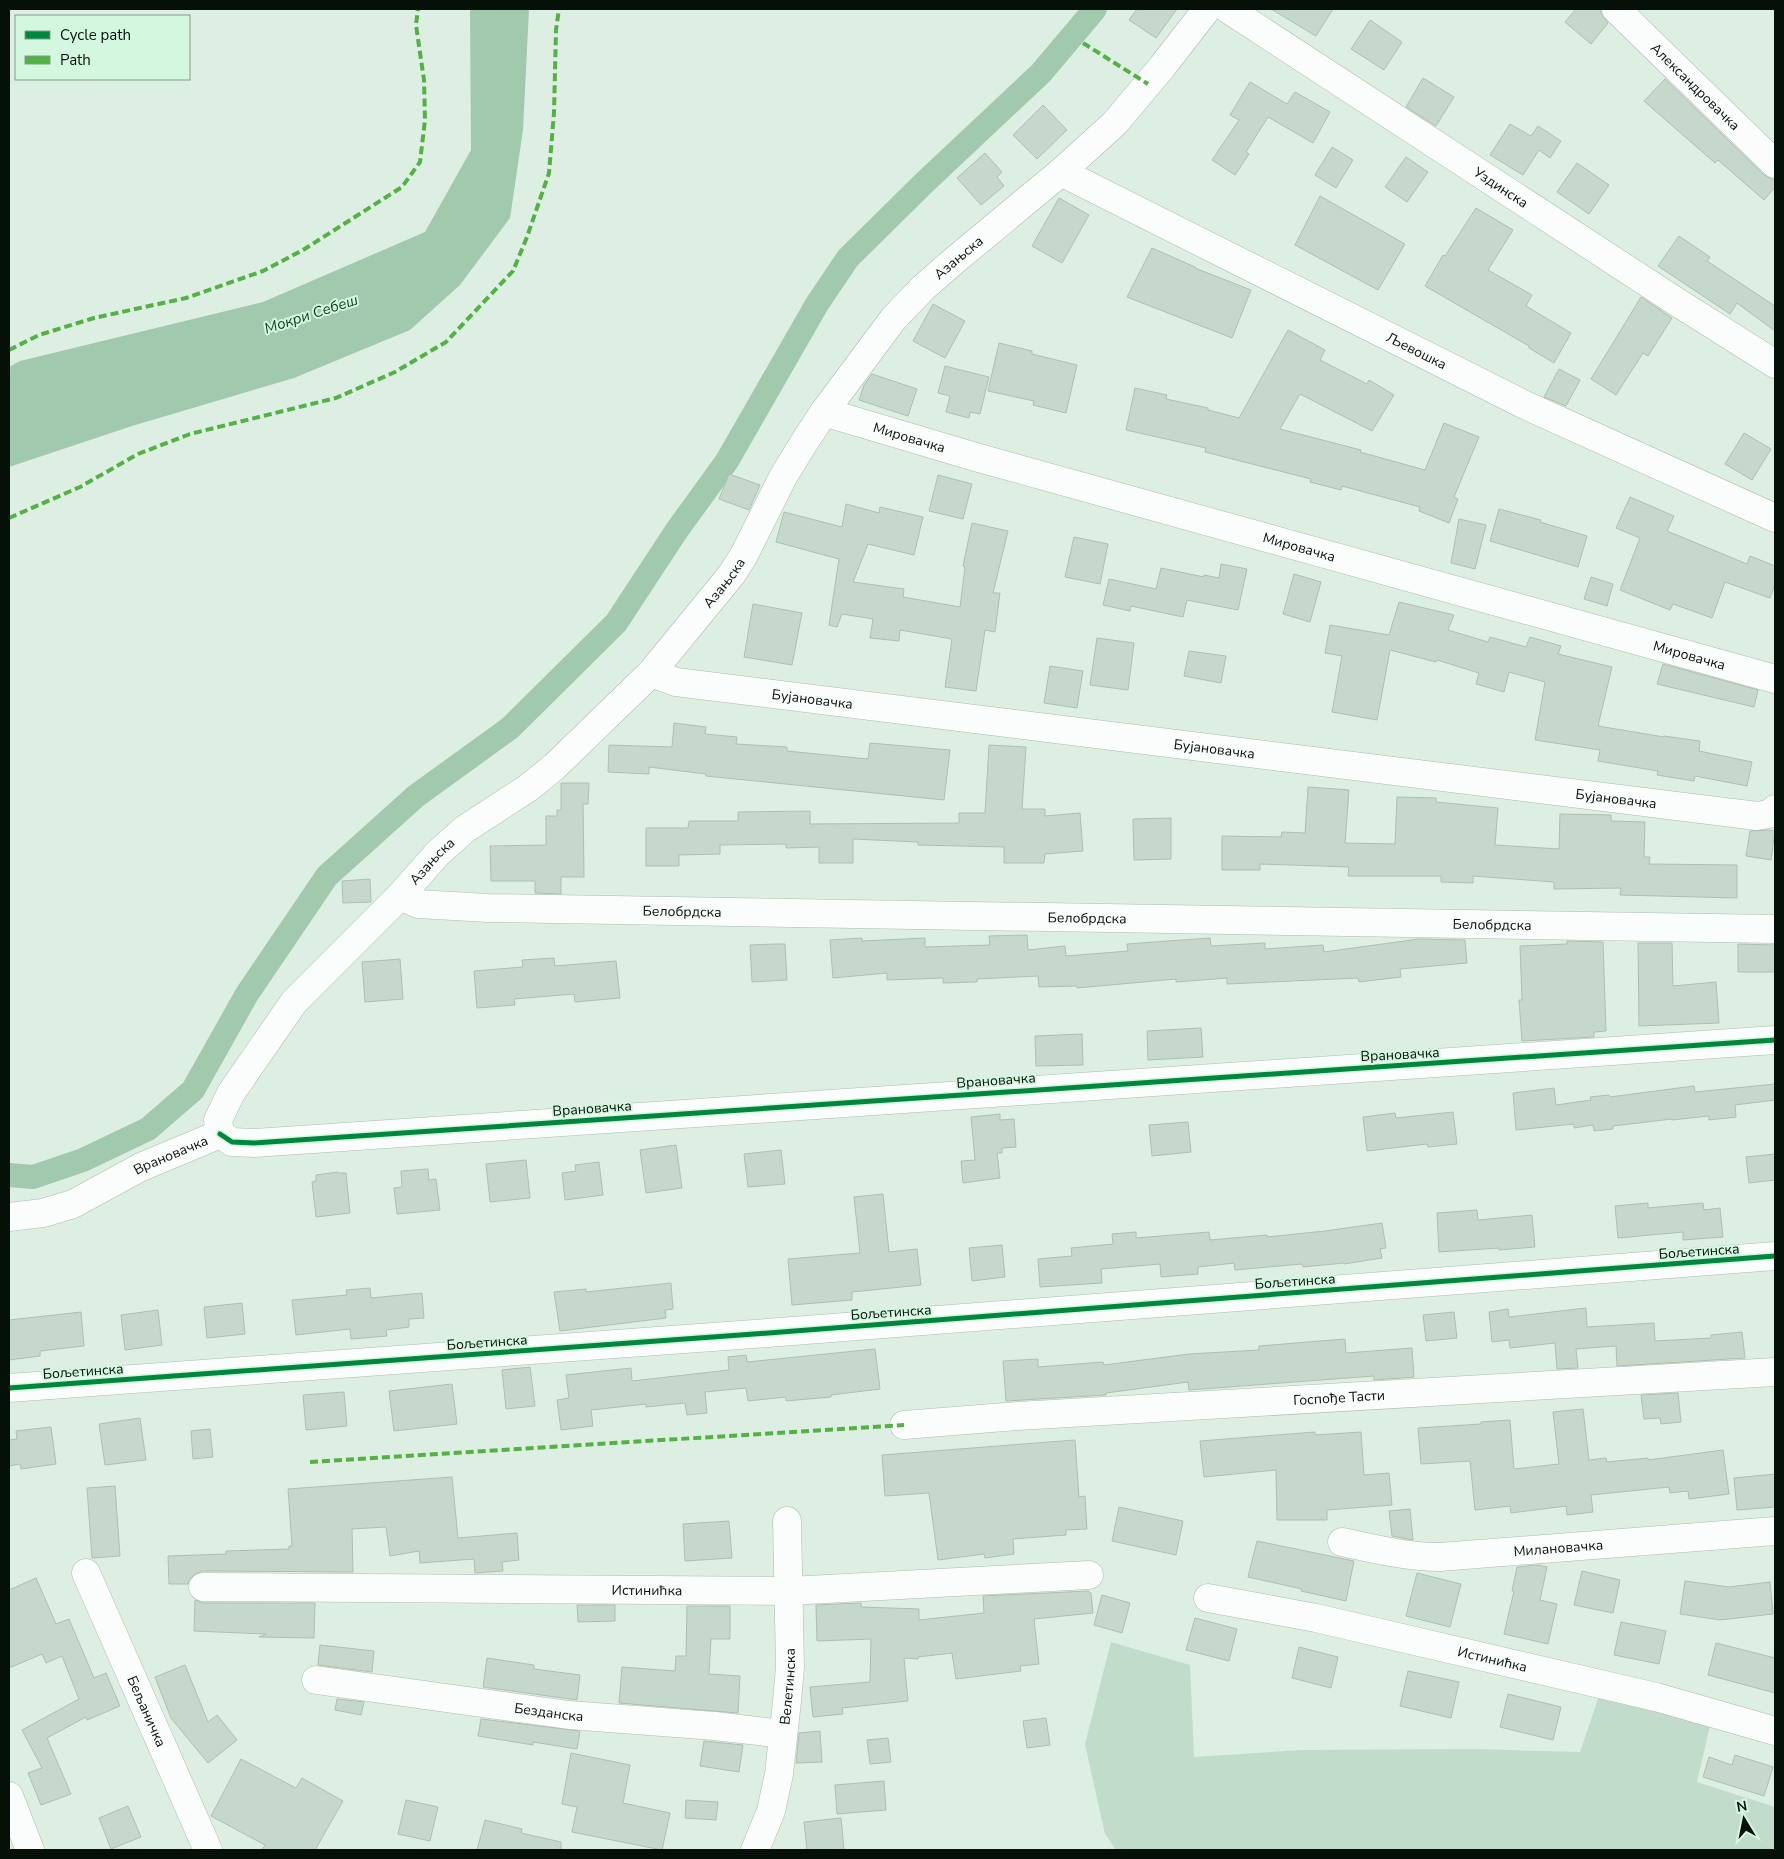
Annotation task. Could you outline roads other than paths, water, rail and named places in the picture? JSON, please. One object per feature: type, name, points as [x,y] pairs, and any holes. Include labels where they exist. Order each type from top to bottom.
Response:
[{"type":"street","name":"Азањска","points":[[220,1134],[218,1120],[231,1093],[294,1002],[400,896],[438,853],[465,829],[528,788],[554,767],[651,673],[732,574],[744,555],[783,477],[824,412],[894,318],[924,288],[1061,172],[1115,123],[1207,9]]},
{"type":"street","name":"Уздинска","points":[[1228,9],[1775,364]]},
{"type":"street","name":"Александровачка","points":[[1616,9],[1775,164]]},
{"type":"street","name":"Љевошка","points":[[1061,172],[1526,405],[1775,518]]},
{"type":"street","name":"Мировачка","points":[[824,412],[980,458],[1775,678]]},
{"type":"street","name":"Бујановачка","points":[[651,673],[676,682],[1757,816],[1769,814],[1775,808]]},
{"type":"street","name":"Белобрдска","points":[[400,896],[418,904],[488,908],[1775,929]]},
{"type":"street","name":"Врановачка","points":[[9,1216],[42,1213],[73,1204],[141,1167],[220,1134],[232,1142],[254,1143],[1775,1040]]},
{"type":"street","name":"Бољетинска","points":[[9,1388],[754,1334],[1775,1256]]},
{"type":"street","name":"Госпође Тасти","points":[[904,1425],[1018,1416],[1775,1372]]},
{"type":"street","name":"Велетинска","points":[[755,1850],[771,1811],[779,1774],[790,1668],[790,1591],[787,1521]]},
{"type":"street","name":"Милановачка","points":[[1342,1542],[1400,1555],[1440,1557],[1775,1531]]},
{"type":"street","name":"Бељаничка","points":[[86,1573],[208,1850]]},
{"type":"street","name":"Истинићка","points":[[203,1587],[790,1591],[1089,1574]]},
{"type":"street","name":"Истинићка","points":[[1208,1598],[1316,1618],[1656,1697],[1775,1731]]},
{"type":"street","name":"Безданска","points":[[316,1680],[569,1715],[715,1726],[783,1734]]},
{"type":"street","points":[[9,1796],[30,1850]]},
{"type":"water","name":"Мокри Себеш","points":[[470,9],[529,9],[523,130],[510,218],[460,285],[410,330],[294,378],[132,426],[9,467],[9,367],[20,361],[263,302],[425,232],[471,150]]},
{"type":"waterway","points":[[9,1175],[33,1177],[83,1160],[148,1129],[193,1090],[247,994],[327,876],[416,796],[510,728],[616,623],[677,530],[727,461],[817,304],[848,258],[925,182],[1041,73],[1095,9]]}]
